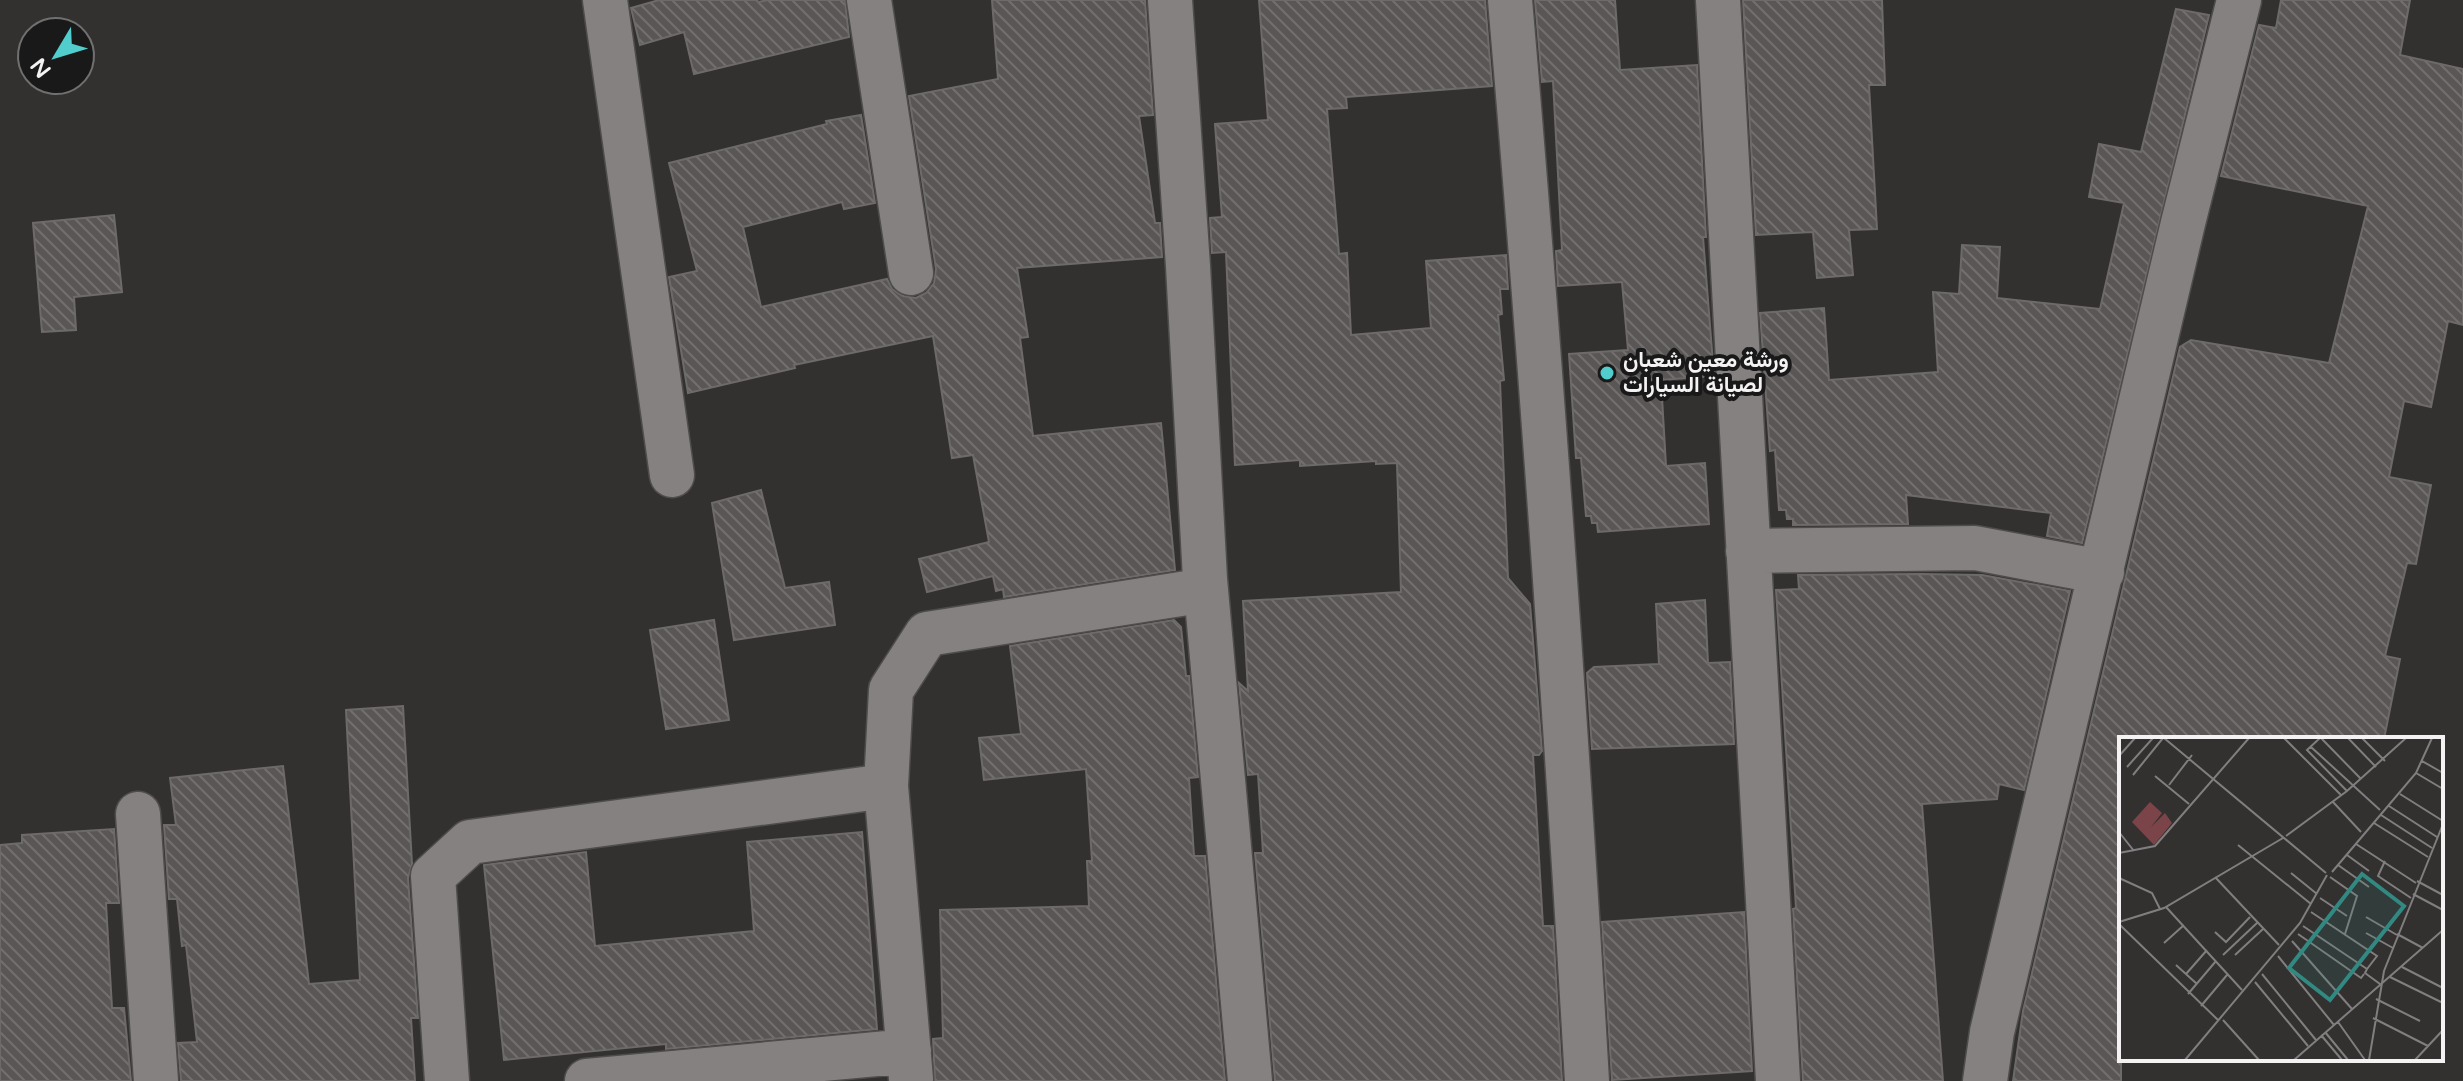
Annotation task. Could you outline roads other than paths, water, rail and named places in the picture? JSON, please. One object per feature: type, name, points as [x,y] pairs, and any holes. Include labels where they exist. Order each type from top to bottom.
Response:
[{"type":"street","points":[[605,0],[672,475]]},
{"type":"street","points":[[869,0],[911,273]]},
{"type":"street","points":[[1170,0],[1206,590],[1250,1081]]},
{"type":"street","points":[[1510,0],[1564,686],[1587,1081]]},
{"type":"street","points":[[1718,0],[1778,1081]]},
{"type":"street","points":[[1985,1081],[1992,1032],[2179,238],[2239,0]]},
{"type":"street","points":[[1748,551],[1975,548],[2102,572]]},
{"type":"street","points":[[587,1081],[910,1066],[886,786],[891,690],[927,634],[1206,590]]},
{"type":"street","points":[[447,1081],[433,876],[470,842],[886,786]]},
{"type":"street","points":[[138,814],[156,1081]]},
{"type":"place","name":"ورشة معين شعبان لصيانة السيارات","points":[[1607,373]]}]
